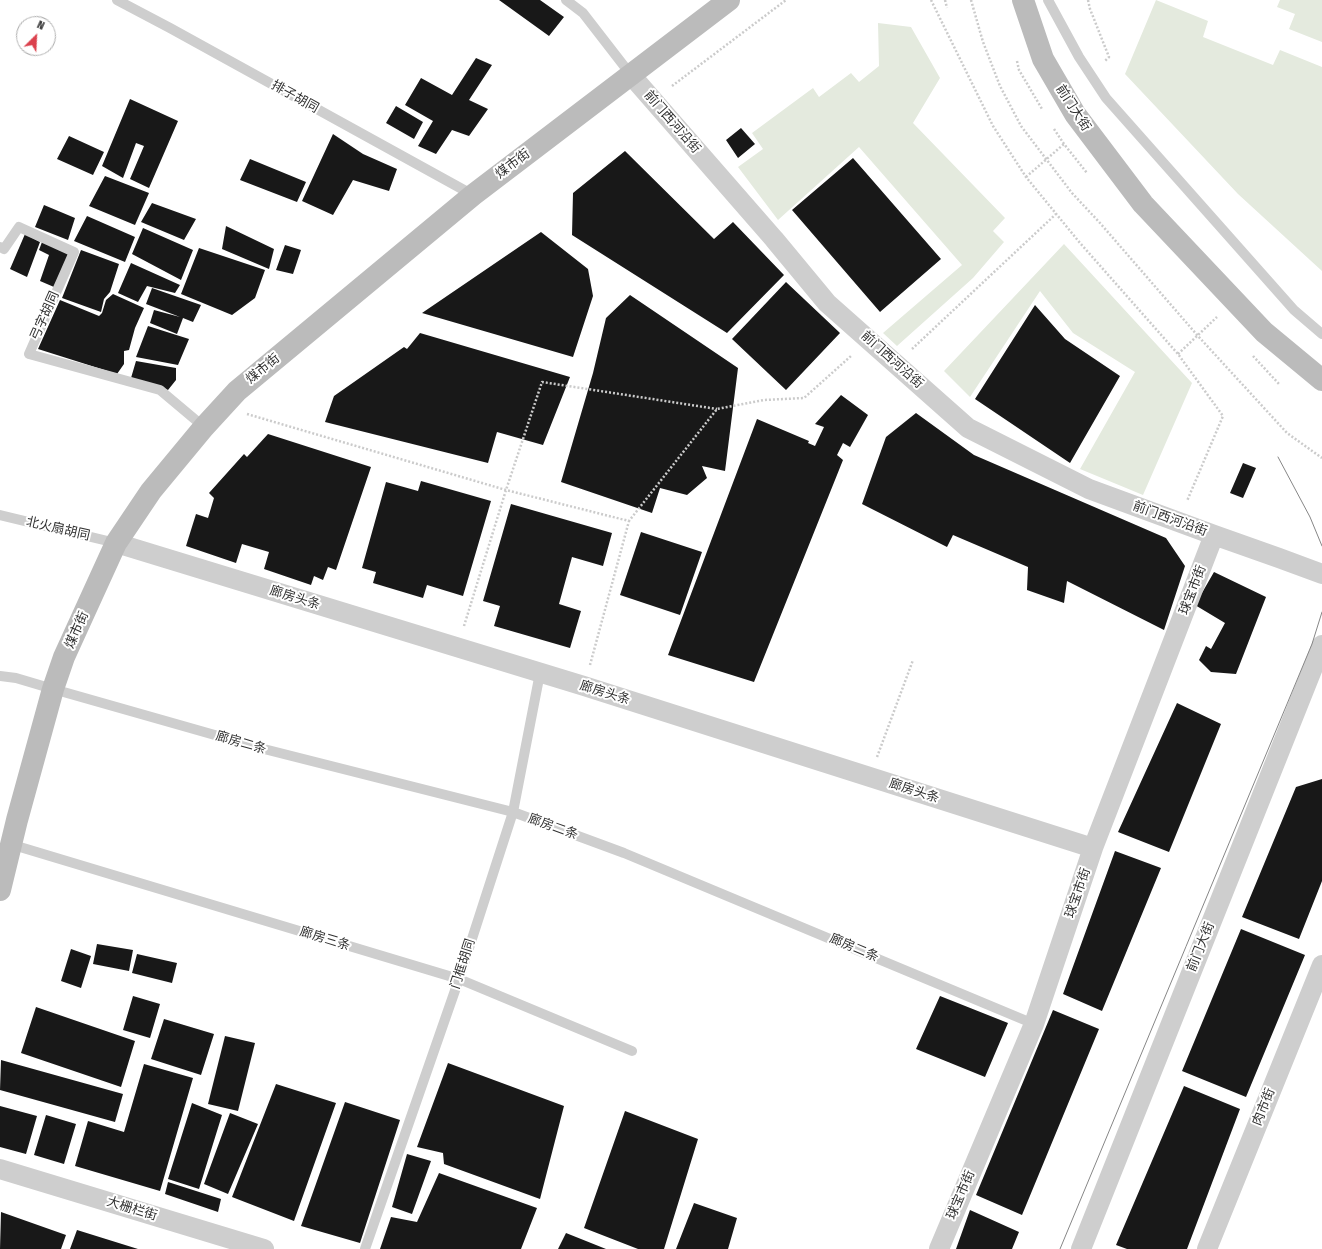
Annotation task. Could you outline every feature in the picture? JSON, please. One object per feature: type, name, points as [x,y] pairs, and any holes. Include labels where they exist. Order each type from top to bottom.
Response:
[{"type":"main road","name":"煤市街","points":[[0,890],[10,844],[53,689],[64,657],[116,543],[151,491],[237,390],[473,195],[729,0]]},
{"type":"main road","name":"前门大街","points":[[1023,0],[1043,59],[1075,114],[1143,204],[1264,332],[1322,380]]},
{"type":"street","name":"前门西河沿街","points":[[631,75],[827,302],[968,428],[1089,489],[1322,574]]},
{"type":"street","name":"球宝市街","points":[[939,1249],[1034,1024],[1093,848],[1214,535]]},
{"type":"street","name":"廊房头条","points":[[116,543],[540,674],[584,686],[1093,848]]},
{"type":"street","name":"前门大街","points":[[1081,1249],[1322,645]]},
{"type":"street","name":"肉市街","points":[[1207,1249],[1322,965]]},
{"type":"street","name":"大栅栏街","points":[[0,1169],[264,1249]]},
{"type":"lane","name":"排子胡同","points":[[117,0],[473,195]]},
{"type":"lane","name":"前门西河沿街","points":[[566,0],[583,13],[631,75]]},
{"type":"lane","points":[[1048,0],[1080,57],[1106,98],[1294,310],[1322,334]]},
{"type":"lane","name":"弓字胡同","points":[[0,247],[4,249],[18,227],[74,252],[29,354],[160,390],[204,427]]},
{"type":"lane","name":"北火扇胡同","points":[[0,515],[116,543]]},
{"type":"lane","name":"门框胡同","points":[[365,1249],[459,979],[513,812],[540,674]]},
{"type":"lane","name":"廊房二条","points":[[0,676],[16,678],[264,750],[513,812],[624,853],[1034,1024]]},
{"type":"lane","name":"廊房三条","points":[[10,844],[459,979],[632,1051]]},
{"type":"path","points":[[931,0],[993,126],[1026,177],[1080,243],[1178,354],[1223,416],[1178,522]]},
{"type":"path","points":[[945,0],[947,8]]},
{"type":"path","points":[[971,0],[983,42],[1000,86],[1021,126],[1072,193],[1198,336],[1287,433],[1322,458]]},
{"type":"path","points":[[1088,0],[1109,58]]},
{"type":"path","points":[[1026,177],[1064,144]]},
{"type":"path","points":[[458,648],[506,490],[542,382],[717,409],[764,400],[804,398],[860,348],[885,353],[902,359],[1056,214]]},
{"type":"path","points":[[1178,354],[1217,317]]},
{"type":"path","points":[[222,407],[506,490],[629,521]]},
{"type":"path","points":[[584,686],[629,521],[717,409]]},
{"type":"path","points":[[870,777],[913,660]]},
{"type":"shaded area","points":[[1156,0],[1208,21],[1203,37],[1273,65],[1280,50],[1322,67],[1322,271],[1238,194],[1125,74]]},
{"type":"shaded area","points":[[1280,0],[1322,0],[1322,42],[1289,29],[1295,14],[1277,7]]},
{"type":"shaded area","points":[[878,23],[911,27],[940,78],[913,123],[1005,218],[993,231],[1004,242],[973,278],[897,346],[883,333],[962,265],[859,147],[778,220],[738,167],[763,149],[752,133],[813,88],[819,97],[851,73],[859,82],[879,66]]},
{"type":"shaded area","points":[[1064,244],[1192,383],[1143,495],[1080,469],[1135,372],[1073,333],[1040,291],[970,397],[944,371]]},
{"type":"building","points":[[499,0],[540,0],[564,17],[549,36]]},
{"type":"building","points":[[476,58],[492,65],[469,100],[488,109],[469,136],[452,130],[436,154],[418,146],[433,121],[405,105],[421,78],[452,95]]},
{"type":"building","points":[[130,99],[178,121],[149,188],[130,179],[144,146],[136,143],[123,178],[102,166]]},
{"type":"building","points":[[396,106],[423,122],[414,139],[386,123]]},
{"type":"building","points":[[741,128],[755,144],[738,158],[726,140]]},
{"type":"building","points":[[333,134],[363,154],[397,169],[389,191],[353,180],[333,215],[302,201]]},
{"type":"building","points":[[69,136],[104,152],[93,175],[57,159]]},
{"type":"building","points":[[625,151],[714,239],[733,222],[784,275],[727,333],[572,235],[573,193]]},
{"type":"building","points":[[853,158],[941,259],[880,312],[792,210]]},
{"type":"building","points":[[250,159],[306,182],[297,202],[240,180]]},
{"type":"building","points":[[105,176],[149,193],[135,225],[89,206]]},
{"type":"building","points":[[152,203],[196,219],[184,240],[141,222]]},
{"type":"building","points":[[44,205],[75,218],[68,240],[35,227]]},
{"type":"building","points":[[87,216],[135,237],[125,262],[74,241]]},
{"type":"building","points":[[226,226],[274,249],[269,269],[222,249]]},
{"type":"building","points":[[143,228],[193,250],[181,280],[132,254]]},
{"type":"building","points":[[541,232],[588,269],[593,296],[573,357],[422,313]]},
{"type":"building","points":[[25,234],[40,242],[27,277],[10,269]]},
{"type":"building","points":[[42,242],[71,253],[54,287],[40,281],[49,255],[39,250]]},
{"type":"building","points":[[285,245],[301,250],[293,274],[276,270]]},
{"type":"building","points":[[199,248],[265,270],[255,298],[232,315],[181,294]]},
{"type":"building","points":[[81,250],[119,264],[110,292],[104,299],[101,312],[62,298]]},
{"type":"building","points":[[131,263],[180,285],[175,293],[147,286],[138,302],[118,293]]},
{"type":"building","points":[[786,282],[840,333],[786,390],[732,339]]},
{"type":"building","points":[[152,288],[201,305],[193,322],[183,318],[177,334],[150,323],[154,310],[180,317],[146,304]]},
{"type":"building","points":[[113,294],[144,308],[135,328],[129,350],[124,351],[124,364],[117,374],[38,349],[60,300],[99,316],[102,313],[106,300]]},
{"type":"building","points":[[630,295],[738,368],[725,471],[702,466],[707,478],[687,495],[660,488],[652,513],[561,482],[593,373],[606,318]]},
{"type":"building","points":[[1035,305],[1065,339],[1120,376],[1070,463],[975,399]]},
{"type":"building","points":[[148,326],[189,339],[178,365],[136,357]]},
{"type":"building","points":[[420,333],[570,377],[543,445],[497,432],[488,463],[325,422],[334,396],[404,347],[407,349]]},
{"type":"building","points":[[136,361],[176,368],[176,380],[168,390],[131,378]]},
{"type":"building","points":[[841,395],[868,415],[850,447],[843,443],[837,455],[843,460],[754,682],[668,655],[757,419],[809,441],[808,443],[815,446],[824,427],[815,424]]},
{"type":"building","points":[[916,413],[974,455],[1166,538],[1185,566],[1164,630],[1067,581],[1064,603],[1027,590],[1028,567],[953,535],[947,547],[862,504],[886,437]]},
{"type":"building","points":[[268,434],[371,467],[336,570],[328,567],[323,580],[314,576],[311,585],[264,569],[269,552],[242,544],[236,563],[186,546],[196,514],[208,518],[214,498],[209,493],[244,454],[247,457]]},
{"type":"building","points":[[1243,463],[1256,468],[1243,498],[1230,493]]},
{"type":"building","points":[[421,481],[491,501],[463,596],[427,585],[423,598],[373,583],[376,572],[362,568],[386,482],[418,491]]},
{"type":"building","points":[[511,504],[612,533],[603,566],[572,557],[559,604],[581,611],[570,648],[494,626],[500,606],[483,601]]},
{"type":"building","points":[[641,532],[702,552],[680,615],[620,595]]},
{"type":"building","points":[[1214,572],[1266,597],[1236,674],[1211,672],[1199,660],[1206,646],[1211,649],[1225,623],[1195,605]]},
{"type":"building","points":[[1177,703],[1221,724],[1169,852],[1118,832]]},
{"type":"building","points":[[1322,779],[1322,881],[1299,939],[1242,917],[1296,787]]},
{"type":"building","points":[[1115,851],[1161,868],[1102,1011],[1063,994]]},
{"type":"building","points":[[1241,929],[1305,955],[1246,1097],[1182,1071]]},
{"type":"building","points":[[97,944],[133,950],[129,971],[93,964]]},
{"type":"building","points":[[71,949],[91,956],[81,988],[61,981]]},
{"type":"building","points":[[137,954],[177,963],[172,983],[132,973]]},
{"type":"building","points":[[133,996],[160,1004],[150,1038],[123,1030]]},
{"type":"building","points":[[940,996],[1008,1023],[985,1077],[916,1049]]},
{"type":"building","points":[[36,1007],[135,1041],[121,1087],[21,1053]]},
{"type":"building","points":[[1053,1010],[1099,1029],[1022,1215],[976,1195]]},
{"type":"building","points":[[164,1019],[214,1034],[201,1075],[151,1059]]},
{"type":"building","points":[[225,1036],[255,1043],[238,1111],[208,1104]]},
{"type":"building","points":[[1,1060],[123,1094],[115,1122],[0,1090]]},
{"type":"building","points":[[448,1063],[564,1106],[540,1199],[444,1164],[443,1153],[417,1147]]},
{"type":"building","points":[[144,1064],[193,1078],[160,1191],[75,1166],[88,1121],[124,1132]]},
{"type":"building","points":[[276,1084],[336,1103],[294,1221],[232,1197]]},
{"type":"building","points":[[1184,1086],[1240,1109],[1187,1249],[1127,1249],[1116,1245]]},
{"type":"building","points":[[345,1102],[400,1120],[360,1243],[301,1226]]},
{"type":"building","points":[[192,1103],[222,1115],[199,1189],[168,1179]]},
{"type":"building","points":[[0,1106],[37,1116],[26,1154],[0,1147]]},
{"type":"building","points":[[625,1111],[698,1139],[664,1249],[638,1249],[584,1228]]},
{"type":"building","points":[[230,1113],[258,1124],[228,1194],[204,1184]]},
{"type":"building","points":[[46,1115],[76,1124],[64,1164],[34,1155]]},
{"type":"building","points":[[407,1154],[431,1161],[412,1214],[392,1207]]},
{"type":"building","points":[[439,1173],[537,1208],[521,1249],[380,1249],[391,1217],[417,1222]]},
{"type":"building","points":[[168,1182],[221,1199],[218,1212],[165,1194]]},
{"type":"building","points":[[694,1203],[737,1218],[728,1249],[676,1249]]},
{"type":"building","points":[[970,1210],[1019,1232],[1012,1249],[956,1249]]},
{"type":"building","points":[[1,1212],[66,1235],[61,1249],[0,1249]]},
{"type":"building","points":[[77,1230],[138,1249],[70,1249]]},
{"type":"building","points":[[566,1233],[606,1249],[558,1249]]},
{"type":"tram line","points":[[1278,457],[1310,517],[1322,546]]},
{"type":"tram line","points":[[1060,1249],[1312,644],[1322,612]]}]
